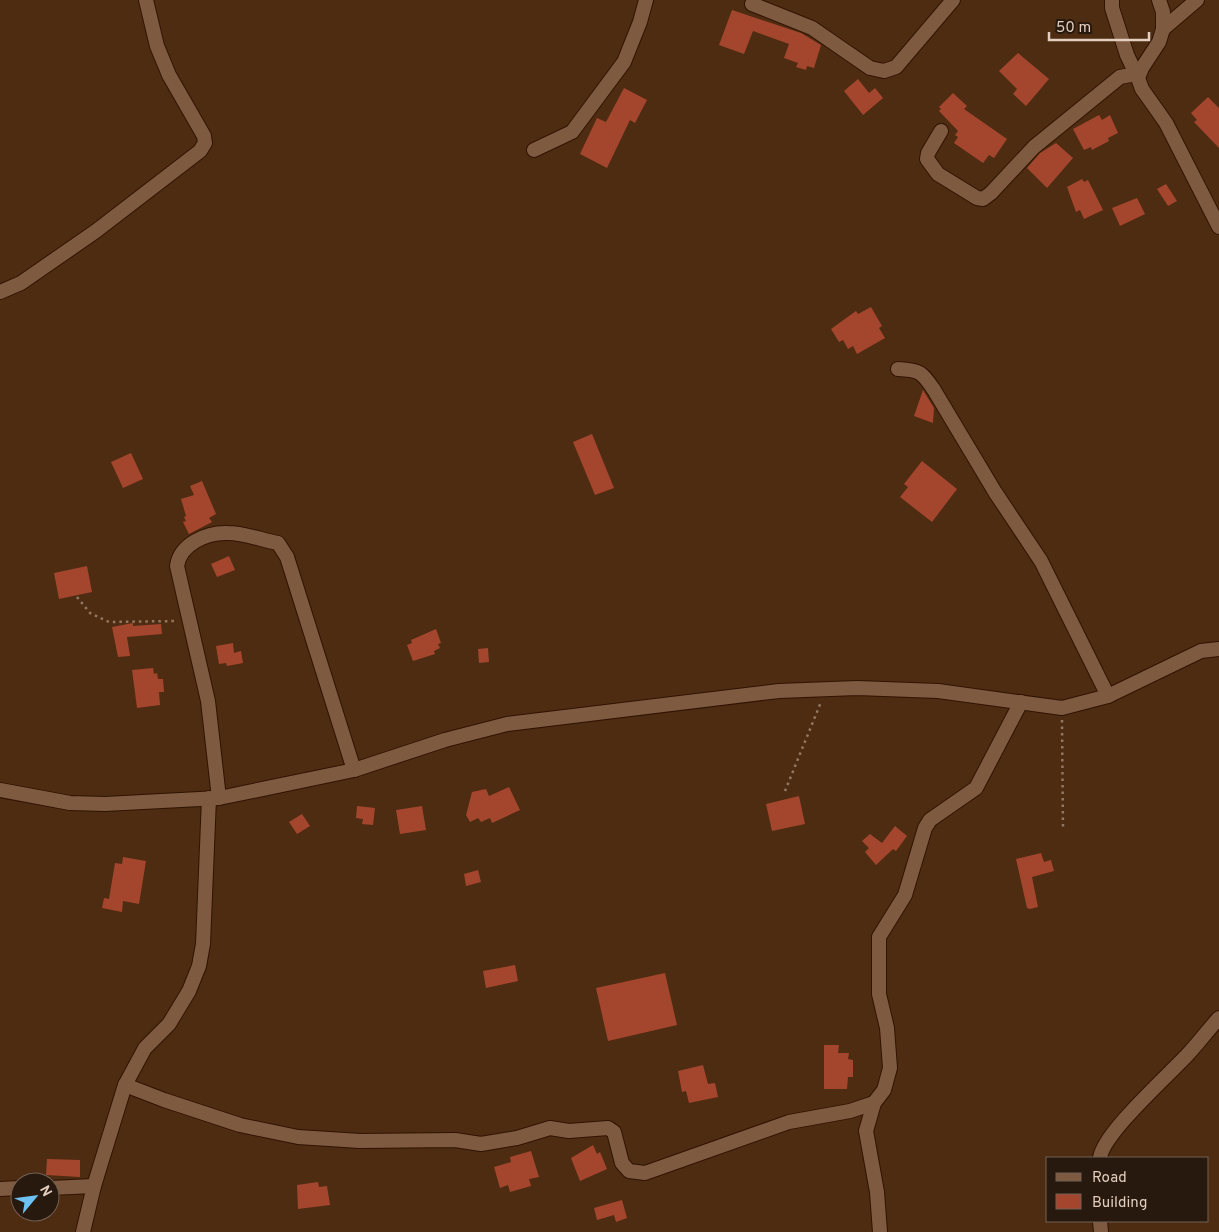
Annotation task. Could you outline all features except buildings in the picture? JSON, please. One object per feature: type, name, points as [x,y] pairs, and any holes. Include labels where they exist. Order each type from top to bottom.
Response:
[{"type":"street","points":[[0,292],[21,283],[96,231],[200,151],[205,143],[204,136],[169,75],[160,53],[146,0]]},
{"type":"street","points":[[534,150],[572,132],[624,62],[640,22],[646,0]]},
{"type":"street","points":[[752,4],[812,28],[870,68],[884,71],[896,67],[953,0]]},
{"type":"street","points":[[1112,0],[1112,8],[1127,55],[1142,88],[1166,123],[1219,227]]},
{"type":"street","points":[[1137,76],[1159,42],[1163,29],[1163,12],[1159,0]]},
{"type":"street","points":[[1163,29],[1197,0]]},
{"type":"street","points":[[941,131],[928,153],[927,159],[938,174],[977,198],[983,199],[992,193],[1034,147],[1120,77],[1137,76]]},
{"type":"street","points":[[898,369],[917,370],[924,375],[934,390],[996,492],[1041,561],[1108,696]]},
{"type":"street","points":[[83,1232],[94,1186],[125,1085],[145,1048],[169,1024],[189,991],[199,966],[203,944],[214,798],[208,701],[177,566],[178,559],[185,548],[207,536],[228,533],[278,543],[287,557],[301,596],[354,770]]},
{"type":"street","points":[[0,790],[70,803],[105,804],[214,798],[354,770],[445,740],[507,724],[779,691],[827,689],[938,691],[1062,708],[1108,696],[1201,652],[1219,648]]},
{"type":"street","points":[[880,1232],[877,1192],[866,1131],[874,1103],[884,1090],[890,1068],[887,1028],[879,994],[879,937],[905,895],[925,828],[930,820],[976,788],[1021,702]]},
{"type":"street","points":[[1100,1157],[1101,1152],[1112,1134],[1189,1053],[1219,1018]]},
{"type":"street","points":[[125,1085],[240,1125],[298,1137],[360,1142],[454,1140],[481,1144],[517,1138],[550,1128],[570,1130],[608,1128],[614,1132],[622,1163],[630,1172],[645,1173],[789,1122],[850,1111],[874,1103]]},
{"type":"street","points":[[60,1188],[94,1186]]},
{"type":"path","points":[[77,597],[90,613],[109,622],[190,620]]},
{"type":"path","points":[[785,791],[827,689]]},
{"type":"path","points":[[1062,708],[1063,829]]}]
